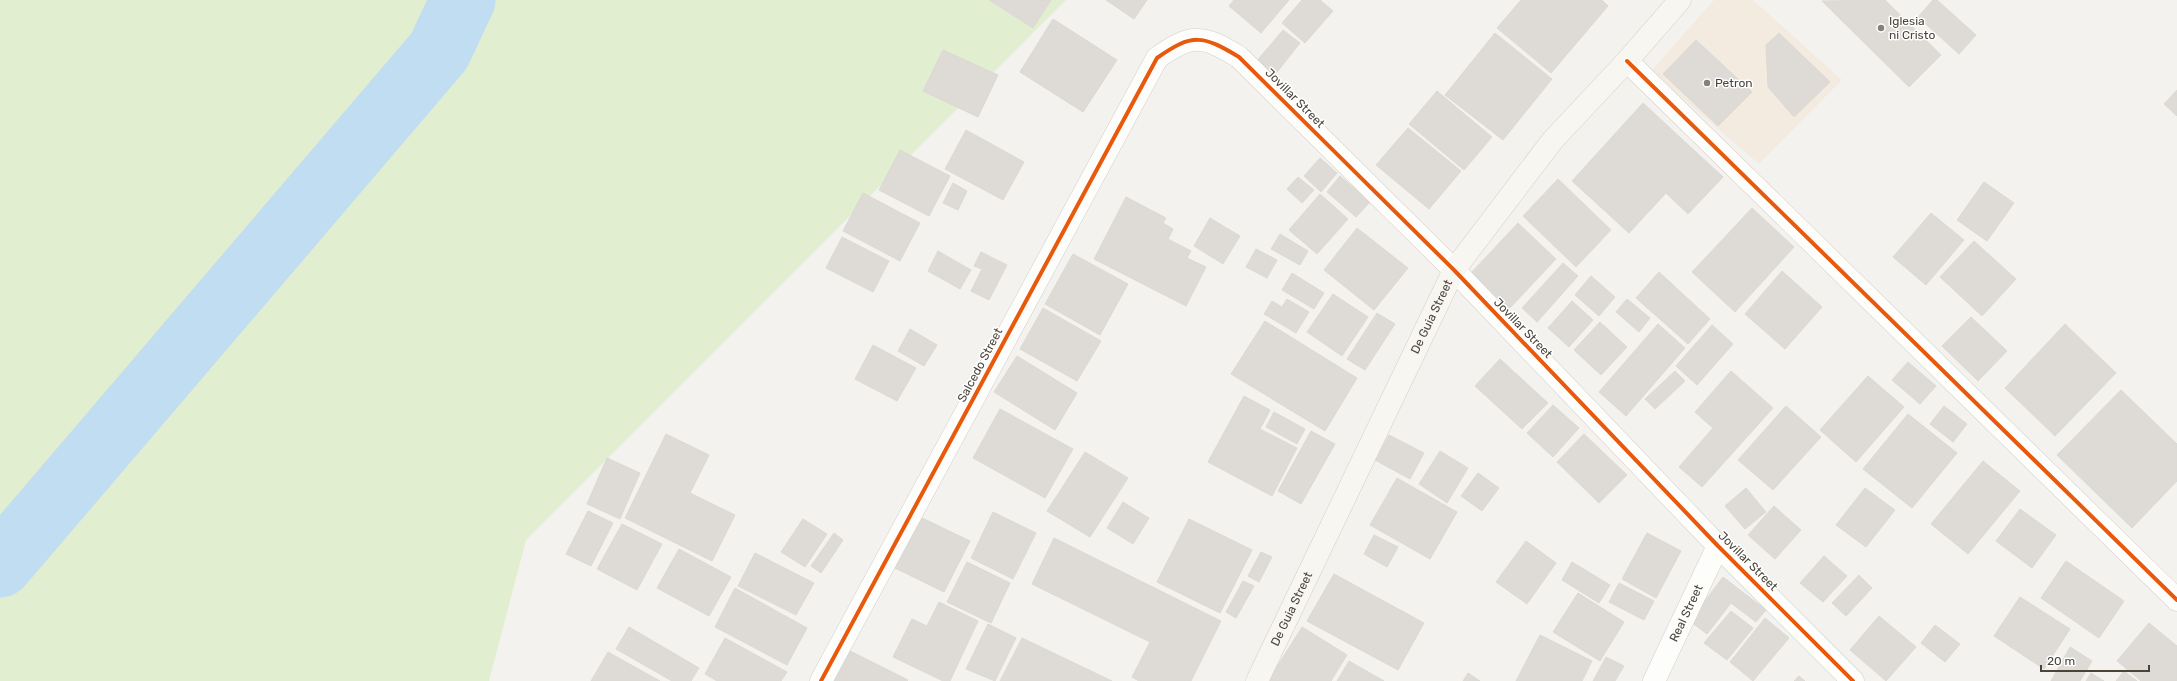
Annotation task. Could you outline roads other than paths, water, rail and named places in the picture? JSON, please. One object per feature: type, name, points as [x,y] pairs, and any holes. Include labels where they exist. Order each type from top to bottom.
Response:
[{"type":"main road","name":"De Guia Street","points":[[1257,681],[1454,270],[1552,141],[1627,61],[1680,0]]},
{"type":"street","name":"Jovillar Street","points":[[1157,58],[1176,44],[1193,39],[1216,43],[1239,57],[1454,270],[1718,546],[1854,681]]},
{"type":"street","name":"Salcedo Street","points":[[821,681],[1157,58]]},
{"type":"street","points":[[1627,61],[2174,590]]},
{"type":"street","name":"Real Street","points":[[1654,681],[1718,546]]},
{"type":"waterway","points":[[0,565],[439,51],[463,0]]},
{"type":"place","name":"Iglesia ni Cristo","points":[[1881,28]]},
{"type":"place","name":"Petron","points":[[1707,83]]}]
